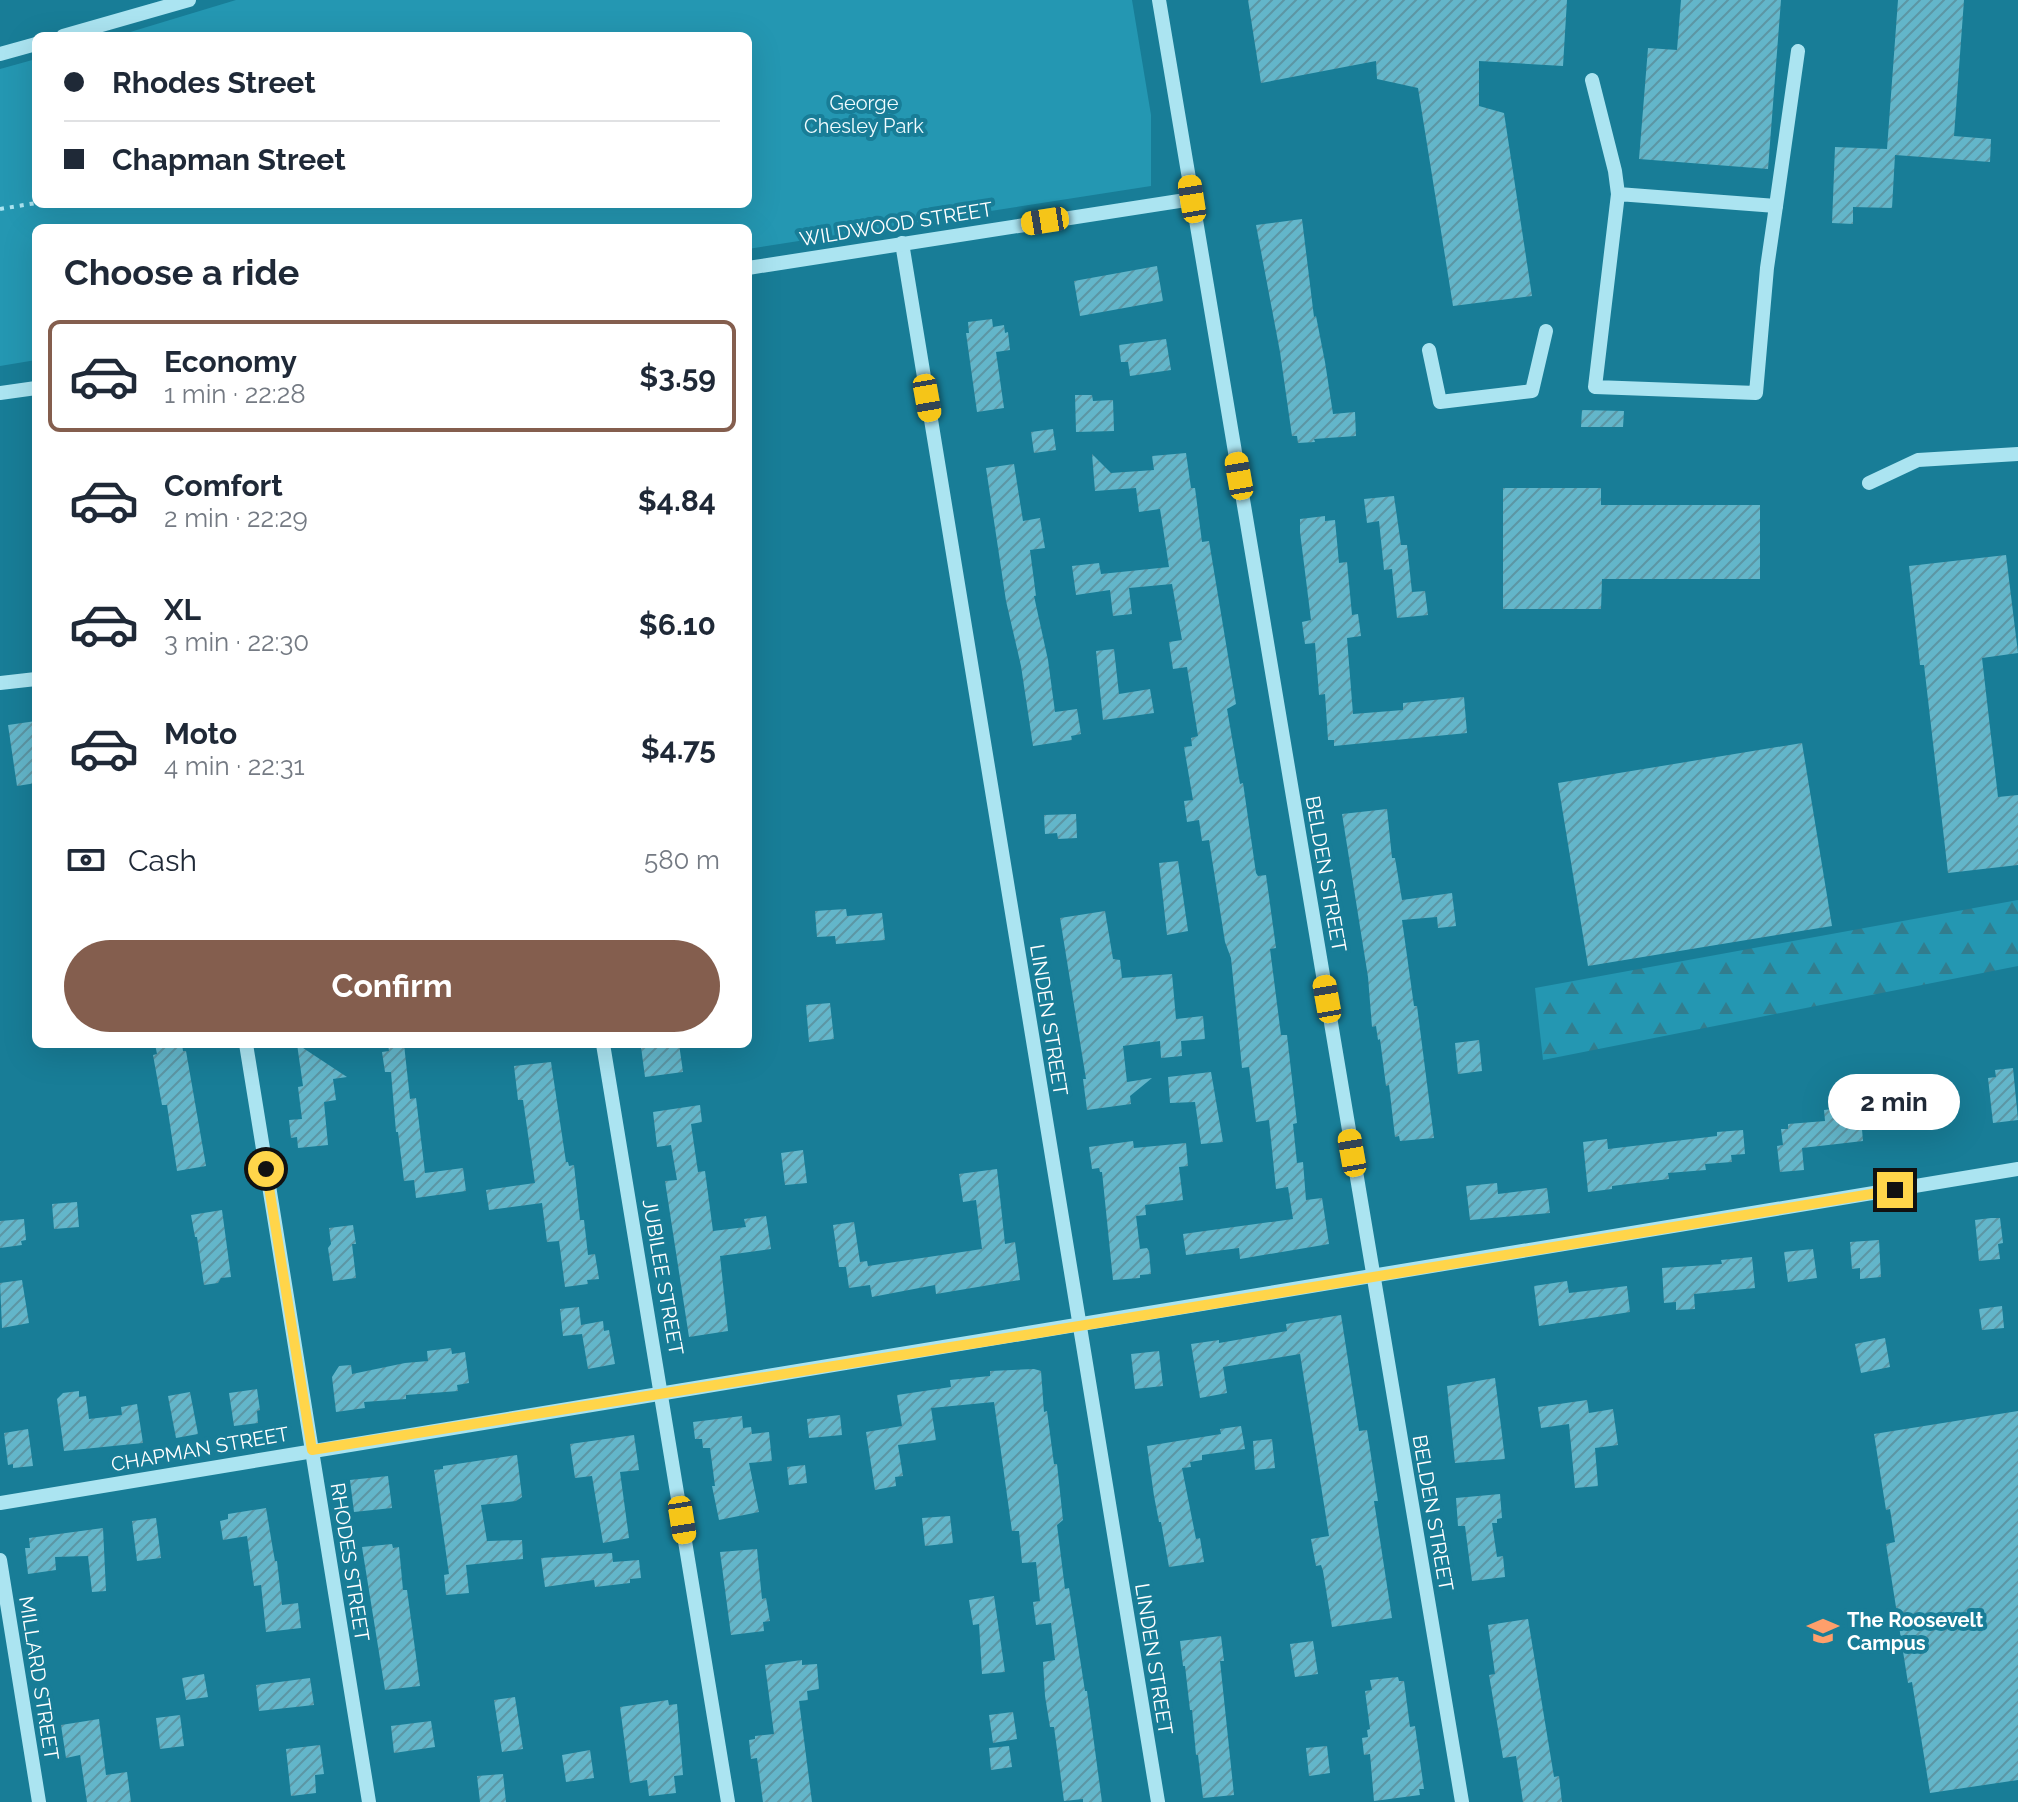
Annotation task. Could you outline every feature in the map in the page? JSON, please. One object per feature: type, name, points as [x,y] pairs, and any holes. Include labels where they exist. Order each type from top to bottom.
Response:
[{"type":"street","points":[[77,32],[189,0]]},
{"type":"street","name":"BELDEN STREET","points":[[1159,0],[1462,1802]]},
{"type":"street","points":[[0,54],[32,45]]},
{"type":"street","points":[[1592,80],[1618,194],[1595,387],[1756,393],[1767,268],[1798,51]]},
{"type":"street","points":[[1618,194],[1776,206]]},
{"type":"street","name":"WILDWOOD STREET","points":[[752,267],[1192,199]]},
{"type":"street","name":"LINDEN STREET","points":[[902,243],[1158,1802]]},
{"type":"street","points":[[1429,350],[1440,402],[1532,391],[1546,331]]},
{"type":"street","points":[[0,393],[32,389]]},
{"type":"street","points":[[1869,483],[1918,460],[2018,454]]},
{"type":"street","points":[[0,683],[32,679]]},
{"type":"street","name":"RHODES STREET","points":[[247,1048],[369,1802]]},
{"type":"street","name":"JUBILEE STREET","points":[[604,1048],[728,1802]]},
{"type":"street","name":"CHAPMAN STREET","points":[[0,1503],[2018,1169]]},
{"type":"street","name":"MILLARD STREET","points":[[0,1560],[39,1802]]},
{"type":"path","points":[[0,209],[32,204]]},
{"type":"green space","name":"George Chesley Park","points":[[236,0],[1132,0],[1151,115],[1151,186],[752,248],[752,224],[32,224],[32,361],[0,366],[0,69],[32,60],[32,208],[752,208],[752,32],[130,32]]},
{"type":"green space","points":[[2018,900],[2018,966],[1543,1060],[1535,988]]},
{"type":"building","points":[[1248,0],[1567,0],[1563,66],[1479,61],[1479,106],[1504,113],[1532,296],[1453,306],[1418,88],[1377,79],[1376,61],[1261,83]]},
{"type":"building","points":[[1681,0],[1781,0],[1768,169],[1639,159],[1648,48],[1677,50]]},
{"type":"building","points":[[1898,0],[1964,0],[1954,136],[1991,139],[1990,162],[1895,155],[1892,208],[1853,207],[1853,224],[1832,223],[1835,147],[1887,149]]},
{"type":"building","points":[[1302,219],[1314,317],[1333,414],[1355,412],[1356,436],[1298,443],[1297,436],[1292,436],[1256,225]]},
{"type":"building","points":[[1157,266],[1163,301],[1080,316],[1074,281]]},
{"type":"building","points":[[992,319],[993,327],[1004,325],[1005,333],[1008,332],[1010,350],[996,352],[1004,408],[977,412],[966,333],[969,333],[968,322]]},
{"type":"building","points":[[1166,339],[1171,370],[1130,376],[1128,362],[1121,362],[1119,345]]},
{"type":"building","points":[[1075,395],[1092,395],[1093,401],[1113,400],[1114,431],[1076,432]]},
{"type":"building","points":[[1582,410],[1624,411],[1623,427],[1581,427]]},
{"type":"building","points":[[1053,429],[1056,450],[1034,453],[1031,432]]},
{"type":"building","points":[[1186,453],[1191,488],[1195,488],[1202,542],[1209,541],[1236,704],[1227,709],[1240,784],[1243,783],[1256,873],[1258,876],[1266,875],[1276,948],[1270,949],[1281,1035],[1287,1035],[1297,1123],[1293,1124],[1297,1163],[1303,1162],[1306,1200],[1322,1198],[1329,1244],[1240,1259],[1239,1248],[1186,1255],[1183,1234],[1293,1219],[1288,1187],[1276,1189],[1269,1120],[1256,1122],[1249,1067],[1242,1068],[1231,958],[1225,942],[1209,840],[1202,841],[1199,820],[1187,822],[1184,801],[1193,800],[1184,747],[1192,746],[1191,738],[1198,736],[1187,667],[1173,669],[1169,642],[1182,640],[1172,584],[1129,588],[1132,614],[1113,616],[1110,590],[1076,595],[1072,566],[1099,563],[1101,574],[1169,567],[1160,509],[1139,512],[1136,488],[1095,491],[1092,454],[1111,473],[1154,470],[1152,456]]},
{"type":"building","points":[[1014,464],[1023,521],[1040,518],[1045,548],[1030,550],[1034,596],[1055,712],[1077,709],[1081,734],[1071,736],[1072,740],[1033,746],[1021,666],[1006,601],[986,468]]},
{"type":"building","points":[[1503,488],[1601,488],[1601,505],[1760,505],[1760,579],[1602,579],[1601,609],[1503,609]]},
{"type":"building","points":[[1394,496],[1401,545],[1407,545],[1412,592],[1425,591],[1428,615],[1397,618],[1392,569],[1384,570],[1379,521],[1367,523],[1364,499]]},
{"type":"building","points":[[1325,516],[1325,521],[1335,520],[1339,563],[1347,562],[1352,615],[1358,614],[1361,636],[1347,638],[1353,714],[1403,710],[1403,703],[1464,697],[1467,733],[1334,746],[1334,740],[1328,740],[1325,694],[1319,695],[1315,643],[1305,644],[1302,622],[1311,620],[1300,532],[1300,519]]},
{"type":"building","points":[[2006,555],[2018,653],[1982,658],[1998,797],[2018,795],[2018,865],[1948,873],[1924,665],[1920,665],[1909,566]]},
{"type":"building","points":[[1114,649],[1119,694],[1150,689],[1154,713],[1103,720],[1096,651]]},
{"type":"building","points":[[32,722],[32,784],[17,786],[8,725]]},
{"type":"building","points":[[1802,743],[1832,926],[1588,966],[1558,783]]},
{"type":"building","points":[[1387,809],[1392,858],[1395,858],[1402,900],[1452,893],[1456,926],[1438,928],[1437,917],[1402,920],[1434,1138],[1400,1141],[1399,1136],[1395,1137],[1380,1039],[1376,1026],[1372,1027],[1368,977],[1342,814]]},
{"type":"building","points":[[1076,814],[1077,838],[1058,839],[1057,833],[1045,834],[1044,815]]},
{"type":"building","points":[[1178,861],[1188,931],[1167,935],[1159,863]]},
{"type":"building","points":[[846,909],[847,916],[882,913],[885,940],[836,944],[835,936],[817,937],[815,911]]},
{"type":"building","points":[[1105,911],[1113,959],[1120,960],[1122,978],[1172,974],[1176,1019],[1203,1016],[1205,1039],[1181,1041],[1182,1056],[1161,1058],[1160,1041],[1123,1046],[1127,1082],[1152,1078],[1130,1096],[1131,1104],[1087,1110],[1083,1079],[1086,1079],[1060,918]]},
{"type":"building","points":[[830,1003],[834,1039],[809,1042],[806,1005]]},
{"type":"building","points":[[1479,1040],[1482,1071],[1458,1074],[1455,1043]]},
{"type":"building","points":[[156,1048],[183,1048],[186,1051],[206,1166],[177,1171],[167,1105],[162,1105],[153,1055],[157,1054]]},
{"type":"building","points":[[298,1048],[303,1048],[347,1077],[333,1079],[336,1100],[324,1102],[328,1145],[298,1148],[297,1137],[291,1138],[289,1120],[302,1119],[298,1087],[303,1086]]},
{"type":"building","points":[[389,1048],[404,1048],[410,1099],[416,1098],[425,1173],[463,1168],[466,1191],[416,1198],[414,1180],[404,1181],[391,1072],[385,1072],[382,1052],[389,1051]]},
{"type":"building","points":[[641,1048],[680,1048],[683,1072],[645,1077]]},
{"type":"building","points":[[551,1062],[566,1162],[569,1166],[574,1165],[580,1220],[584,1220],[588,1255],[595,1254],[599,1279],[565,1287],[559,1241],[547,1242],[542,1203],[489,1210],[486,1190],[535,1183],[523,1100],[518,1100],[514,1066]]},
{"type":"building","points":[[2013,1068],[2018,1120],[1993,1123],[1988,1078],[1996,1077],[1995,1070]]},
{"type":"building","points":[[1211,1072],[1223,1142],[1201,1144],[1195,1102],[1170,1103],[1168,1077]]},
{"type":"building","points":[[1936,1095],[1940,1126],[1914,1130],[1913,1122],[1909,1122],[1905,1099]]},
{"type":"building","points":[[700,1105],[702,1122],[691,1124],[698,1172],[705,1171],[713,1231],[746,1227],[744,1219],[766,1216],[771,1249],[720,1256],[728,1331],[689,1337],[665,1181],[677,1180],[671,1145],[657,1147],[653,1112]]},
{"type":"building","points":[[1860,1106],[1863,1141],[1802,1148],[1804,1170],[1780,1172],[1777,1146],[1783,1145],[1781,1129],[1788,1129],[1788,1124],[1825,1121],[1824,1110]]},
{"type":"building","points":[[1743,1130],[1745,1154],[1731,1155],[1732,1162],[1705,1164],[1706,1170],[1668,1173],[1669,1179],[1588,1192],[1583,1142],[1607,1139],[1608,1149]]},
{"type":"building","points":[[1133,1141],[1134,1148],[1186,1143],[1188,1166],[1179,1167],[1183,1200],[1145,1205],[1146,1215],[1136,1216],[1140,1249],[1147,1248],[1149,1251],[1151,1274],[1113,1280],[1102,1172],[1099,1168],[1092,1169],[1089,1147]]},
{"type":"building","points":[[803,1150],[807,1183],[785,1185],[781,1153]]},
{"type":"building","points":[[997,1169],[1005,1244],[1015,1242],[1020,1280],[936,1294],[935,1285],[872,1297],[870,1285],[849,1288],[846,1267],[839,1267],[833,1225],[854,1222],[860,1262],[867,1261],[868,1266],[982,1249],[976,1200],[963,1202],[959,1174]]},
{"type":"building","points":[[1497,1183],[1498,1194],[1547,1188],[1550,1213],[1470,1220],[1466,1186]]},
{"type":"building","points":[[77,1202],[79,1227],[54,1229],[52,1204]]},
{"type":"building","points":[[222,1210],[231,1277],[204,1285],[191,1215]]},
{"type":"building","points":[[2000,1218],[2003,1243],[1998,1244],[2000,1259],[1979,1261],[1975,1220]]},
{"type":"building","points":[[24,1219],[26,1240],[21,1241],[22,1245],[0,1248],[0,1221]]},
{"type":"building","points":[[353,1225],[356,1278],[333,1281],[328,1248],[331,1244],[329,1228]]},
{"type":"building","points":[[1879,1240],[1881,1277],[1860,1279],[1860,1268],[1852,1269],[1850,1242]]},
{"type":"building","points":[[1813,1249],[1817,1278],[1788,1282],[1784,1252]]},
{"type":"building","points":[[1752,1257],[1755,1288],[1694,1294],[1695,1309],[1676,1310],[1676,1302],[1664,1303],[1662,1268],[1722,1264],[1721,1260]]},
{"type":"building","points":[[22,1280],[29,1323],[2,1328],[0,1283]]},
{"type":"building","points":[[1567,1281],[1569,1293],[1627,1286],[1630,1312],[1539,1326],[1534,1286]]},
{"type":"building","points":[[2002,1306],[2004,1328],[1982,1330],[1979,1309]]},
{"type":"building","points":[[579,1307],[581,1325],[603,1321],[604,1331],[609,1330],[615,1364],[588,1369],[582,1334],[563,1336],[560,1309]]},
{"type":"building","points":[[1341,1315],[1359,1431],[1367,1430],[1378,1501],[1374,1501],[1392,1618],[1332,1627],[1323,1571],[1321,1565],[1316,1566],[1311,1539],[1329,1536],[1300,1354],[1223,1367],[1227,1393],[1200,1398],[1191,1344],[1219,1340],[1219,1343],[1287,1331],[1286,1324]]},
{"type":"building","points":[[1885,1338],[1890,1367],[1861,1373],[1855,1344]]},
{"type":"building","points":[[451,1348],[452,1354],[465,1352],[469,1383],[457,1385],[458,1391],[364,1402],[365,1408],[336,1412],[332,1377],[339,1366],[351,1365],[352,1374],[428,1361],[427,1351]]},
{"type":"building","points":[[1159,1351],[1163,1386],[1135,1389],[1131,1354]]},
{"type":"building","points":[[990,1371],[1041,1371],[1044,1412],[1047,1411],[1054,1464],[1057,1464],[1063,1520],[1057,1525],[1065,1589],[1069,1588],[1087,1691],[1102,1802],[1083,1802],[1083,1799],[1064,1801],[1054,1727],[1050,1727],[1045,1696],[1043,1662],[1055,1660],[1051,1623],[1036,1625],[1033,1602],[1040,1601],[1036,1562],[1022,1563],[1019,1531],[1012,1531],[994,1402],[931,1408],[936,1440],[898,1445],[903,1476],[895,1477],[896,1486],[875,1490],[866,1432],[902,1426],[897,1395],[951,1387],[950,1380],[990,1376]]},
{"type":"building","points":[[1495,1378],[1505,1459],[1455,1463],[1447,1386]]},
{"type":"building","points":[[257,1389],[258,1423],[234,1426],[229,1393]]},
{"type":"building","points":[[79,1391],[79,1397],[86,1396],[89,1419],[122,1415],[121,1407],[137,1404],[143,1443],[64,1451],[57,1399],[63,1393]]},
{"type":"building","points":[[190,1392],[198,1434],[176,1438],[168,1396]]},
{"type":"building","points":[[1587,1400],[1589,1413],[1613,1409],[1618,1445],[1595,1448],[1598,1486],[1575,1488],[1569,1424],[1541,1428],[1538,1407]]},
{"type":"building","points":[[2018,1411],[2018,1780],[1930,1793],[1912,1682],[1908,1683],[1886,1544],[1895,1542],[1890,1509],[1886,1510],[1874,1434]]},
{"type":"building","points":[[840,1415],[842,1435],[809,1438],[807,1419]]},
{"type":"building","points":[[742,1416],[743,1428],[751,1427],[752,1434],[769,1432],[772,1461],[749,1463],[759,1512],[719,1520],[712,1486],[715,1486],[710,1448],[703,1448],[702,1439],[695,1439],[693,1422]]},
{"type":"building","points":[[1241,1426],[1245,1449],[1202,1455],[1202,1460],[1190,1462],[1191,1467],[1182,1468],[1196,1539],[1200,1538],[1204,1562],[1169,1567],[1147,1446],[1221,1434],[1220,1429]]},
{"type":"building","points":[[28,1429],[33,1466],[13,1468],[13,1464],[8,1465],[4,1433]]},
{"type":"building","points":[[634,1435],[639,1470],[620,1472],[629,1538],[603,1543],[592,1476],[575,1478],[570,1444]]},
{"type":"building","points":[[1272,1439],[1275,1468],[1255,1470],[1253,1441]]},
{"type":"building","points":[[517,1455],[522,1497],[516,1501],[481,1505],[487,1541],[522,1540],[523,1559],[466,1565],[469,1593],[446,1595],[444,1575],[449,1574],[434,1470]]},
{"type":"building","points":[[805,1465],[807,1483],[789,1485],[787,1467]]},
{"type":"building","points":[[388,1476],[392,1508],[354,1512],[350,1480]]},
{"type":"building","points":[[1500,1494],[1502,1518],[1492,1523],[1497,1557],[1503,1556],[1505,1577],[1472,1581],[1465,1526],[1458,1526],[1456,1498]]},
{"type":"building","points":[[266,1508],[282,1605],[298,1603],[301,1628],[266,1632],[261,1585],[254,1586],[247,1536],[223,1540],[220,1521],[228,1519],[228,1514]]},
{"type":"building","points":[[950,1516],[953,1543],[925,1546],[922,1518]]},
{"type":"building","points":[[156,1518],[161,1558],[137,1561],[132,1521]]},
{"type":"building","points":[[103,1528],[106,1591],[92,1592],[88,1556],[55,1557],[56,1570],[28,1574],[25,1548],[30,1548],[29,1538]]},
{"type":"building","points":[[392,1544],[393,1548],[399,1547],[403,1590],[407,1590],[420,1686],[385,1690],[362,1547]]},
{"type":"building","points":[[757,1549],[762,1599],[766,1598],[770,1621],[763,1622],[764,1631],[731,1635],[720,1552]]},
{"type":"building","points":[[612,1553],[613,1562],[639,1560],[641,1578],[630,1579],[630,1583],[595,1587],[594,1580],[545,1587],[541,1558]]},
{"type":"building","points":[[994,1596],[1005,1672],[982,1674],[979,1624],[973,1625],[969,1600]]},
{"type":"building","points":[[1528,1619],[1554,1777],[1559,1776],[1562,1802],[1523,1802],[1516,1756],[1503,1758],[1489,1675],[1495,1674],[1488,1625]]},
{"type":"building","points":[[1221,1636],[1224,1661],[1220,1661],[1234,1795],[1203,1798],[1180,1641]]},
{"type":"building","points":[[1313,1641],[1318,1674],[1295,1677],[1290,1644]]},
{"type":"building","points":[[802,1660],[802,1665],[817,1664],[819,1689],[807,1691],[808,1700],[799,1701],[812,1802],[763,1802],[757,1758],[751,1759],[749,1740],[755,1739],[755,1736],[774,1734],[765,1665]]},
{"type":"building","points":[[204,1674],[208,1697],[186,1700],[182,1678]]},
{"type":"building","points":[[1398,1677],[1399,1681],[1404,1681],[1410,1727],[1415,1726],[1424,1789],[1419,1789],[1420,1795],[1374,1801],[1370,1754],[1364,1755],[1362,1738],[1368,1737],[1367,1730],[1370,1729],[1365,1691],[1372,1690],[1370,1680]]},
{"type":"building","points":[[310,1678],[314,1705],[259,1711],[256,1685]]},
{"type":"building","points":[[515,1697],[523,1749],[502,1752],[494,1700]]},
{"type":"building","points":[[668,1700],[669,1705],[677,1704],[683,1775],[674,1776],[676,1793],[649,1796],[647,1780],[630,1783],[620,1707]]},
{"type":"building","points":[[1013,1712],[1017,1739],[993,1743],[989,1715]]},
{"type":"building","points":[[180,1715],[184,1746],[160,1749],[156,1718]]},
{"type":"building","points":[[99,1719],[106,1775],[127,1772],[131,1802],[87,1802],[80,1755],[66,1758],[61,1725]]},
{"type":"building","points":[[431,1721],[435,1747],[394,1753],[391,1726]]},
{"type":"building","points":[[320,1745],[324,1774],[315,1775],[316,1793],[291,1796],[286,1749]]},
{"type":"building","points":[[1009,1746],[1012,1767],[991,1770],[989,1748]]},
{"type":"building","points":[[1327,1746],[1330,1773],[1309,1776],[1306,1748]]},
{"type":"building","points":[[590,1750],[594,1778],[566,1782],[562,1755]]},
{"type":"building","points":[[503,1774],[506,1802],[480,1802],[477,1776]]},
{"type":"place","name":"The Roosevelt Campus","points":[[1823,1631]]},
{"type":"route","points":[[266,1169],[312,1450],[1895,1190]]}]
